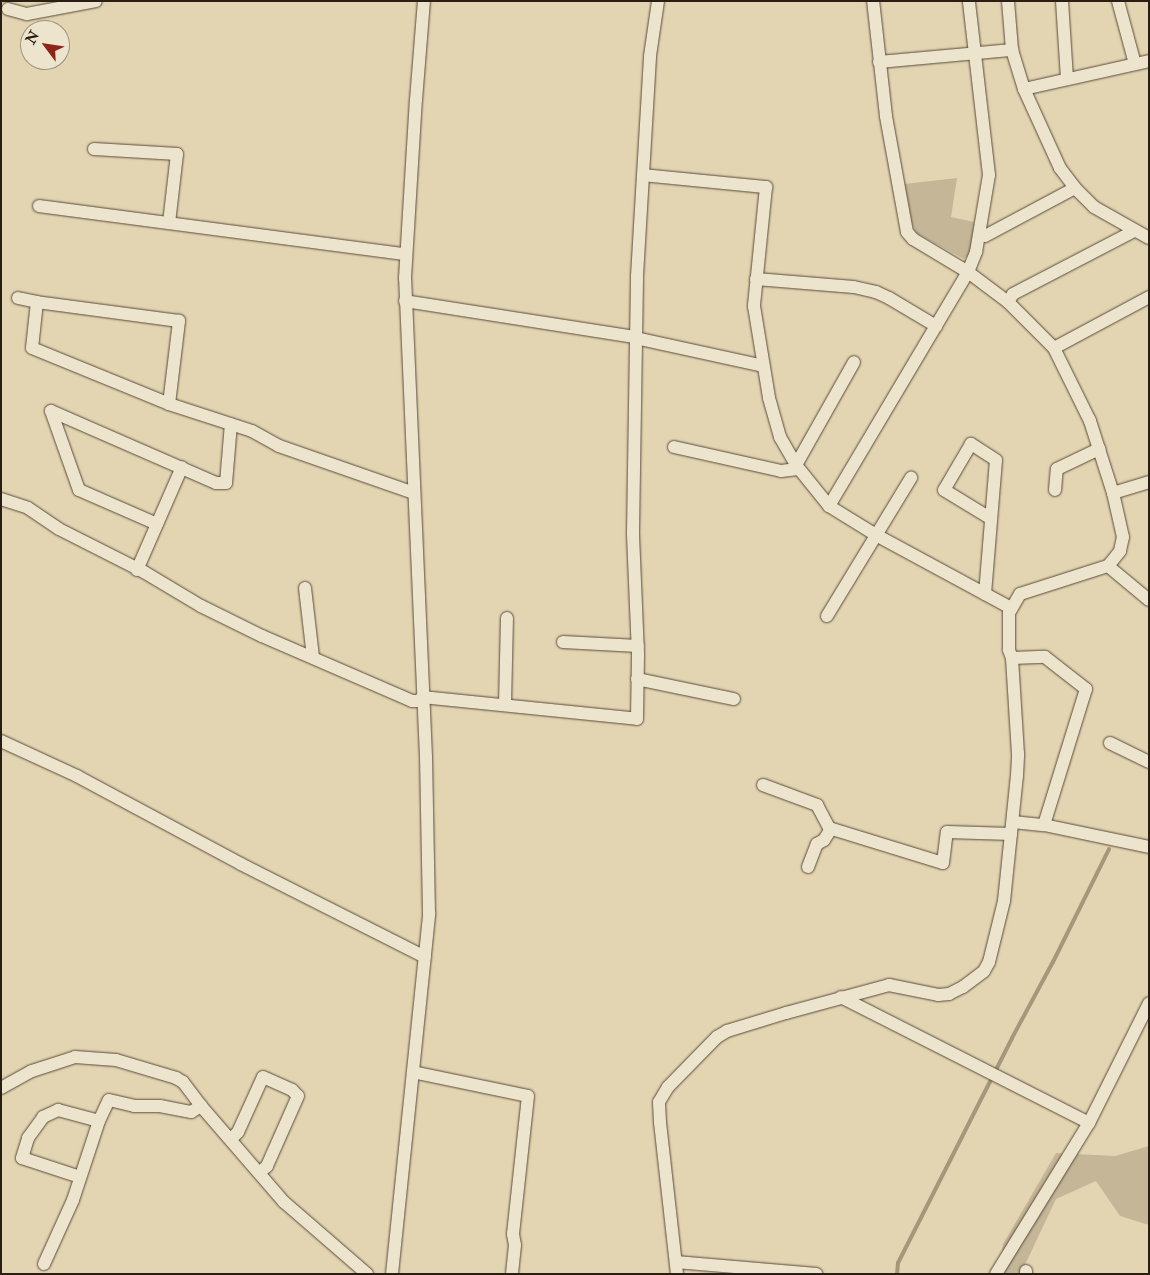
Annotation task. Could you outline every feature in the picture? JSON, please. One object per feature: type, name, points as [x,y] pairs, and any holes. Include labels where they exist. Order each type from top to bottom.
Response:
[{"type":"street","points":[[9,9],[27,14],[96,1]]},
{"type":"street","points":[[392,1274],[430,913],[430,864],[405,301],[406,254],[424,1]]},
{"type":"street","points":[[1,499],[28,508],[59,528],[201,606],[262,636],[412,701],[422,699],[505,706],[636,720],[638,646],[633,533],[635,338],[650,56],[658,1]]},
{"type":"street","points":[[816,1274],[677,1268],[658,1109],[668,1087],[718,1037],[727,1031],[889,984],[930,994],[950,994],[964,987],[984,971],[989,962],[1004,901],[1018,754],[1012,658],[1009,650],[1008,620],[1011,608],[1020,594],[1108,566],[1120,551],[1123,537],[1113,493],[1084,407],[1054,348],[1008,302],[968,272],[913,239],[907,232],[886,116],[872,1]]},
{"type":"street","points":[[829,506],[968,272],[979,235],[989,176],[969,1]]},
{"type":"street","points":[[1008,1],[1012,50],[1024,89],[1060,168],[1075,188],[1094,207],[1149,238]]},
{"type":"street","points":[[1062,1],[1067,79]]},
{"type":"street","points":[[1118,1],[1136,64]]},
{"type":"street","points":[[879,62],[1012,50]]},
{"type":"street","points":[[1024,89],[1149,60]]},
{"type":"street","points":[[94,149],[176,154],[169,222]]},
{"type":"street","points":[[643,176],[766,187],[754,306],[763,366],[780,437],[797,467],[829,506],[876,535],[1011,608]]},
{"type":"street","points":[[979,235],[985,236],[1075,188]]},
{"type":"street","points":[[39,206],[406,254]]},
{"type":"street","points":[[1008,302],[1013,294],[1134,231]]},
{"type":"street","points":[[756,279],[854,287],[876,292],[890,298],[936,326]]},
{"type":"street","points":[[1054,348],[1149,297]]},
{"type":"street","points":[[18,298],[179,321],[169,404]]},
{"type":"street","points":[[405,301],[635,338],[763,366]]},
{"type":"street","points":[[36,302],[32,348],[169,404],[252,431],[279,446],[414,492]]},
{"type":"street","points":[[674,447],[781,471],[797,467],[854,362]]},
{"type":"street","points":[[156,524],[79,490],[51,410],[216,483],[226,483],[231,424]]},
{"type":"street","points":[[985,594],[996,460],[971,444],[944,490],[990,518]]},
{"type":"street","points":[[1055,490],[1057,469],[1098,449]]},
{"type":"street","points":[[137,570],[182,468]]},
{"type":"street","points":[[827,616],[911,478]]},
{"type":"street","points":[[1113,493],[1149,482]]},
{"type":"street","points":[[1108,566],[1149,600]]},
{"type":"street","points":[[306,588],[313,657]]},
{"type":"street","points":[[505,706],[507,618]]},
{"type":"street","points":[[564,642],[638,646]]},
{"type":"street","points":[[1012,658],[1045,657],[1086,689],[1044,825]]},
{"type":"street","points":[[637,678],[734,699]]},
{"type":"street","points":[[1,741],[77,776],[241,864],[425,957]]},
{"type":"street","points":[[1110,743],[1149,762]]},
{"type":"street","points":[[763,785],[817,805],[831,830],[943,863],[947,832],[1044,825],[1148,846]]},
{"type":"street","points":[[808,867],[817,844],[824,840],[831,830]]},
{"type":"street","points":[[841,997],[1089,1123]]},
{"type":"street","points":[[996,1274],[1089,1123],[1149,1003]]},
{"type":"street","points":[[1,1088],[32,1071],[62,1060],[82,1057],[101,1058],[176,1078],[183,1082],[201,1106],[232,1139],[284,1202],[367,1274]]},
{"type":"street","points":[[413,1072],[528,1096],[513,1234],[515,1244],[512,1274]]},
{"type":"street","points":[[232,1139],[238,1132],[263,1077],[292,1090],[298,1096],[267,1166],[260,1172]]},
{"type":"street","points":[[44,1264],[72,1200],[99,1121],[109,1100],[134,1106],[160,1106],[191,1112],[201,1106]]},
{"type":"street","points":[[80,1176],[22,1158],[28,1138],[43,1117],[58,1110],[99,1121]]},
{"type":"shaded area","points":[[957,178],[951,217],[974,222],[971,253],[964,259],[916,233],[909,216],[904,184]]},
{"type":"shaded area","points":[[1149,1146],[1149,1225],[1120,1216],[1096,1181],[1056,1199],[1023,1269],[1023,1274],[999,1274],[1003,1244],[1056,1153],[1115,1156]]},
{"type":"waterway","points":[[897,1274],[898,1263],[1109,849]]}]
